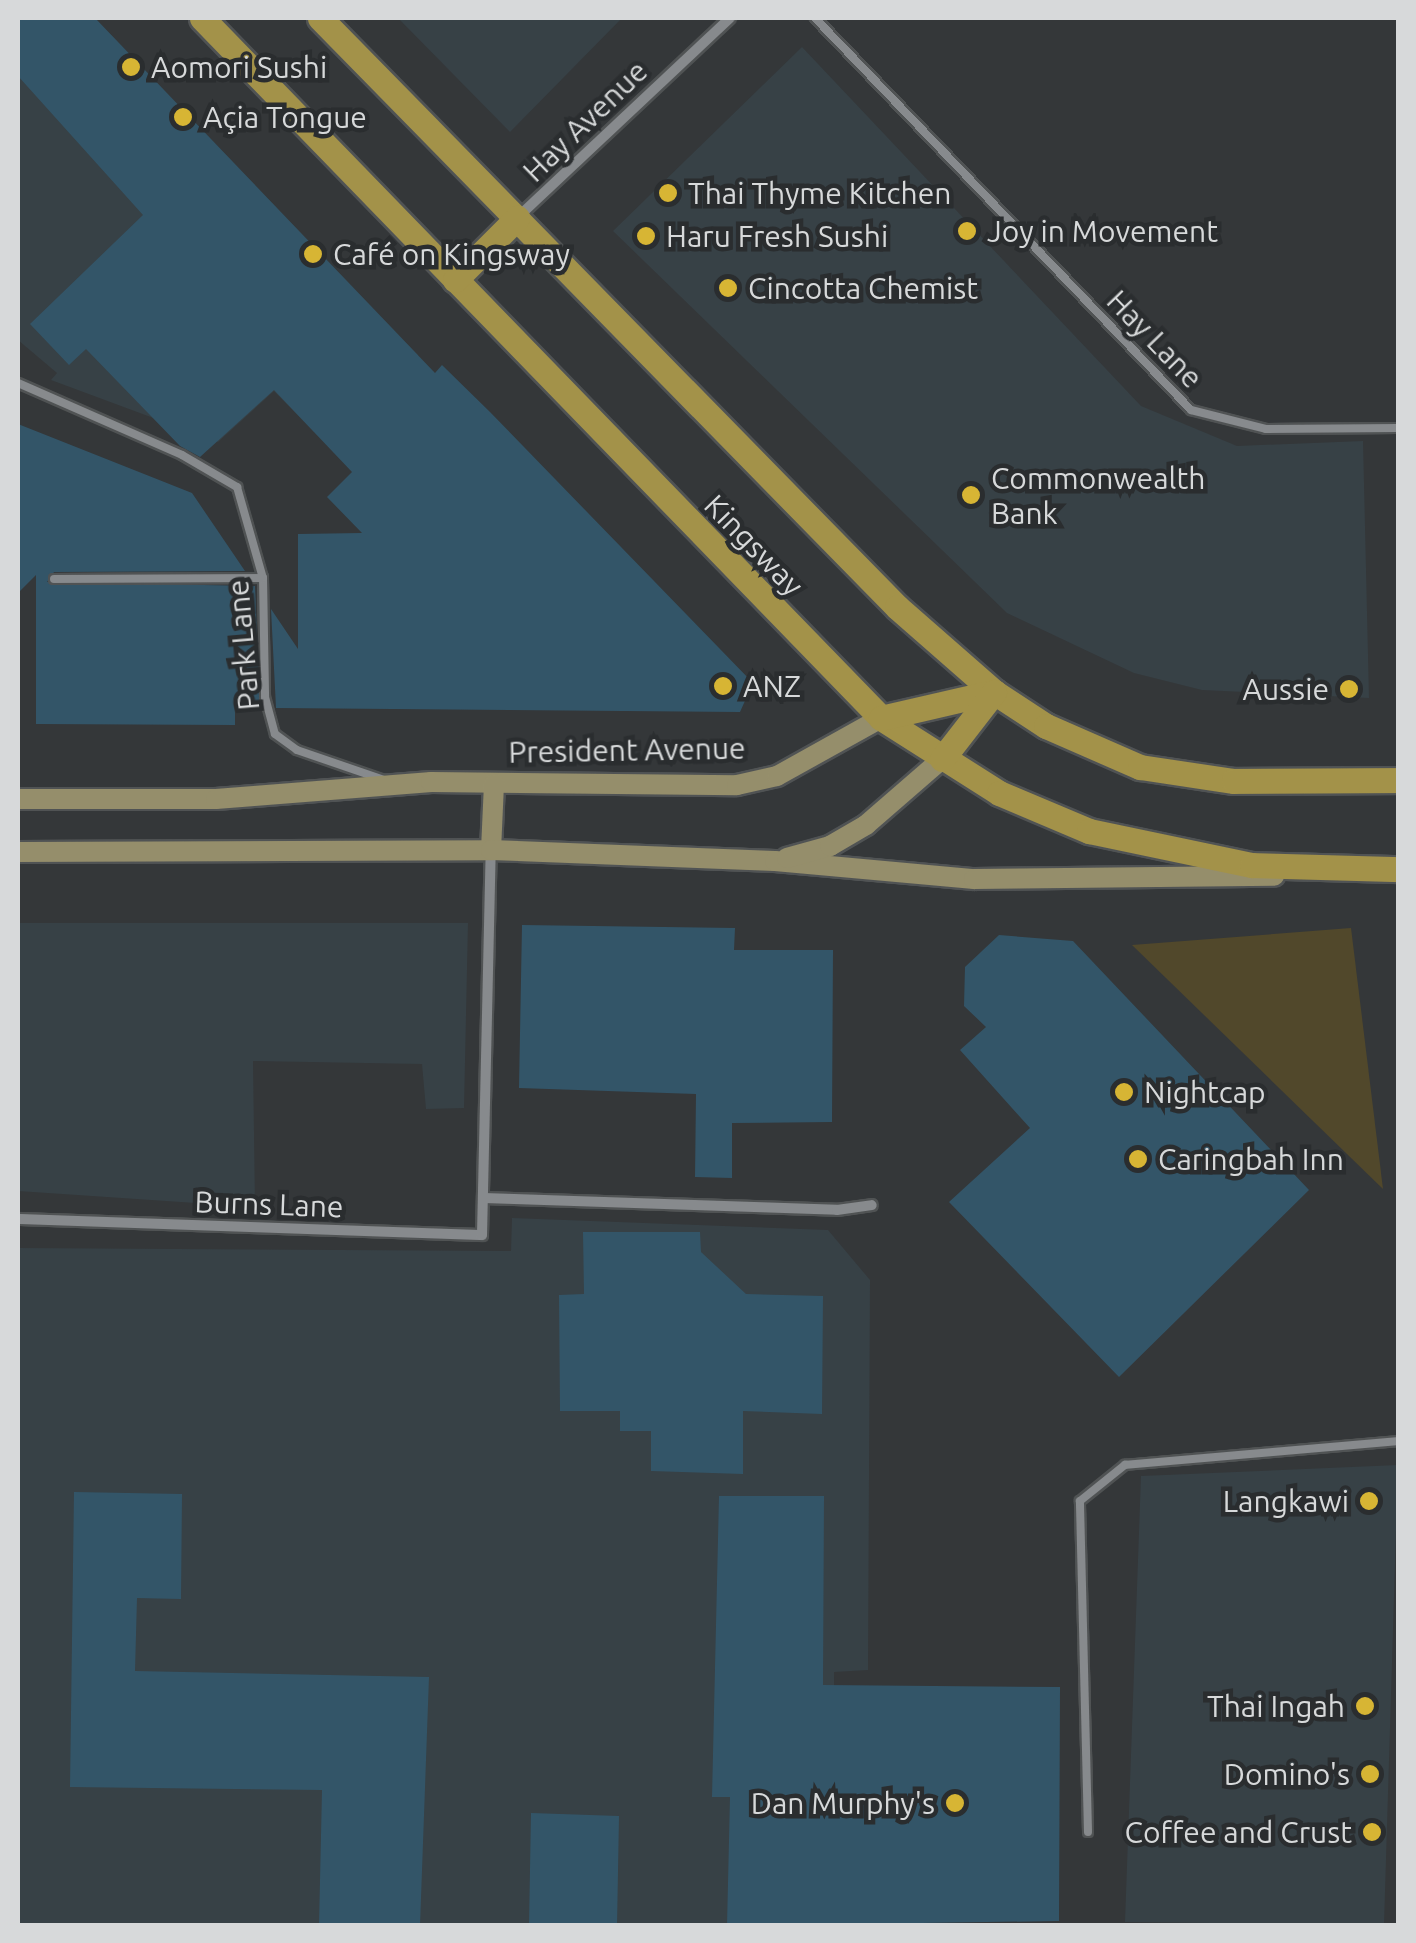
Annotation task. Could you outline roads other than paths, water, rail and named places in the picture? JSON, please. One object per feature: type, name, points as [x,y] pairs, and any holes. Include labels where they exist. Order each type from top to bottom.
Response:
[{"type":"main road","name":"Kingsway","points":[[202,18],[881,718],[942,759],[1040,812],[1153,848],[1252,865],[1398,869]]},
{"type":"main road","name":"Kingsway","points":[[320,18],[898,607],[994,692],[1046,726],[1140,768],[1234,781],[1398,780]]},
{"type":"main road","points":[[455,280],[516,218]]},
{"type":"main road","points":[[775,861],[849,836],[942,759],[994,692]]},
{"type":"main road","name":"President Avenue","points":[[18,800],[161,801],[396,784],[760,782],[881,718],[994,692]]},
{"type":"main road","points":[[490,850],[494,784]]},
{"type":"main road","points":[[18,852],[490,850],[775,861],[871,873],[1110,882],[1398,869]]},
{"type":"street","name":"Hay Avenue","points":[[516,218],[730,18]]},
{"type":"street","name":"Burns Lane","points":[[18,1219],[482,1235],[490,850]]},
{"type":"street","points":[[484,1198],[837,1210],[872,1205]]},
{"type":"lane","name":"Hay Lane","points":[[815,18],[1191,410],[1266,429],[1398,428]]},
{"type":"lane","name":"Park Lane","points":[[18,384],[182,455],[237,487],[264,578],[265,697],[275,734],[297,750],[396,784]]},
{"type":"lane","points":[[54,579],[264,578]]},
{"type":"lane","points":[[1088,1832],[1080,1501],[1125,1465],[1398,1441]]},
{"type":"place","name":"Aomori Sushi","points":[[131,67]]},
{"type":"place","name":"Açia Tongue","points":[[183,117]]},
{"type":"place","name":"Thai Thyme Kitchen","points":[[668,193]]},
{"type":"place","name":"Joy in Movement","points":[[967,231]]},
{"type":"place","name":"Haru Fresh Sushi","points":[[646,236]]},
{"type":"place","name":"Café on Kingsway","points":[[313,254]]},
{"type":"place","name":"Cincotta Chemist","points":[[728,288]]},
{"type":"place","name":"Commonwealth Bank","points":[[971,495]]},
{"type":"place","name":"ANZ","points":[[723,686]]},
{"type":"place","name":"Aussie","points":[[1349,689]]},
{"type":"place","name":"Nightcap","points":[[1124,1092]]},
{"type":"place","name":"Caringbah Inn","points":[[1138,1159]]},
{"type":"place","name":"Langkawi","points":[[1369,1501]]},
{"type":"place","name":"Thai Ingah","points":[[1365,1706]]},
{"type":"place","name":"Domino's","points":[[1370,1774]]},
{"type":"place","name":"Dan Murphy's","points":[[955,1803]]},
{"type":"place","name":"Coffee and Crust","points":[[1372,1832]]}]
